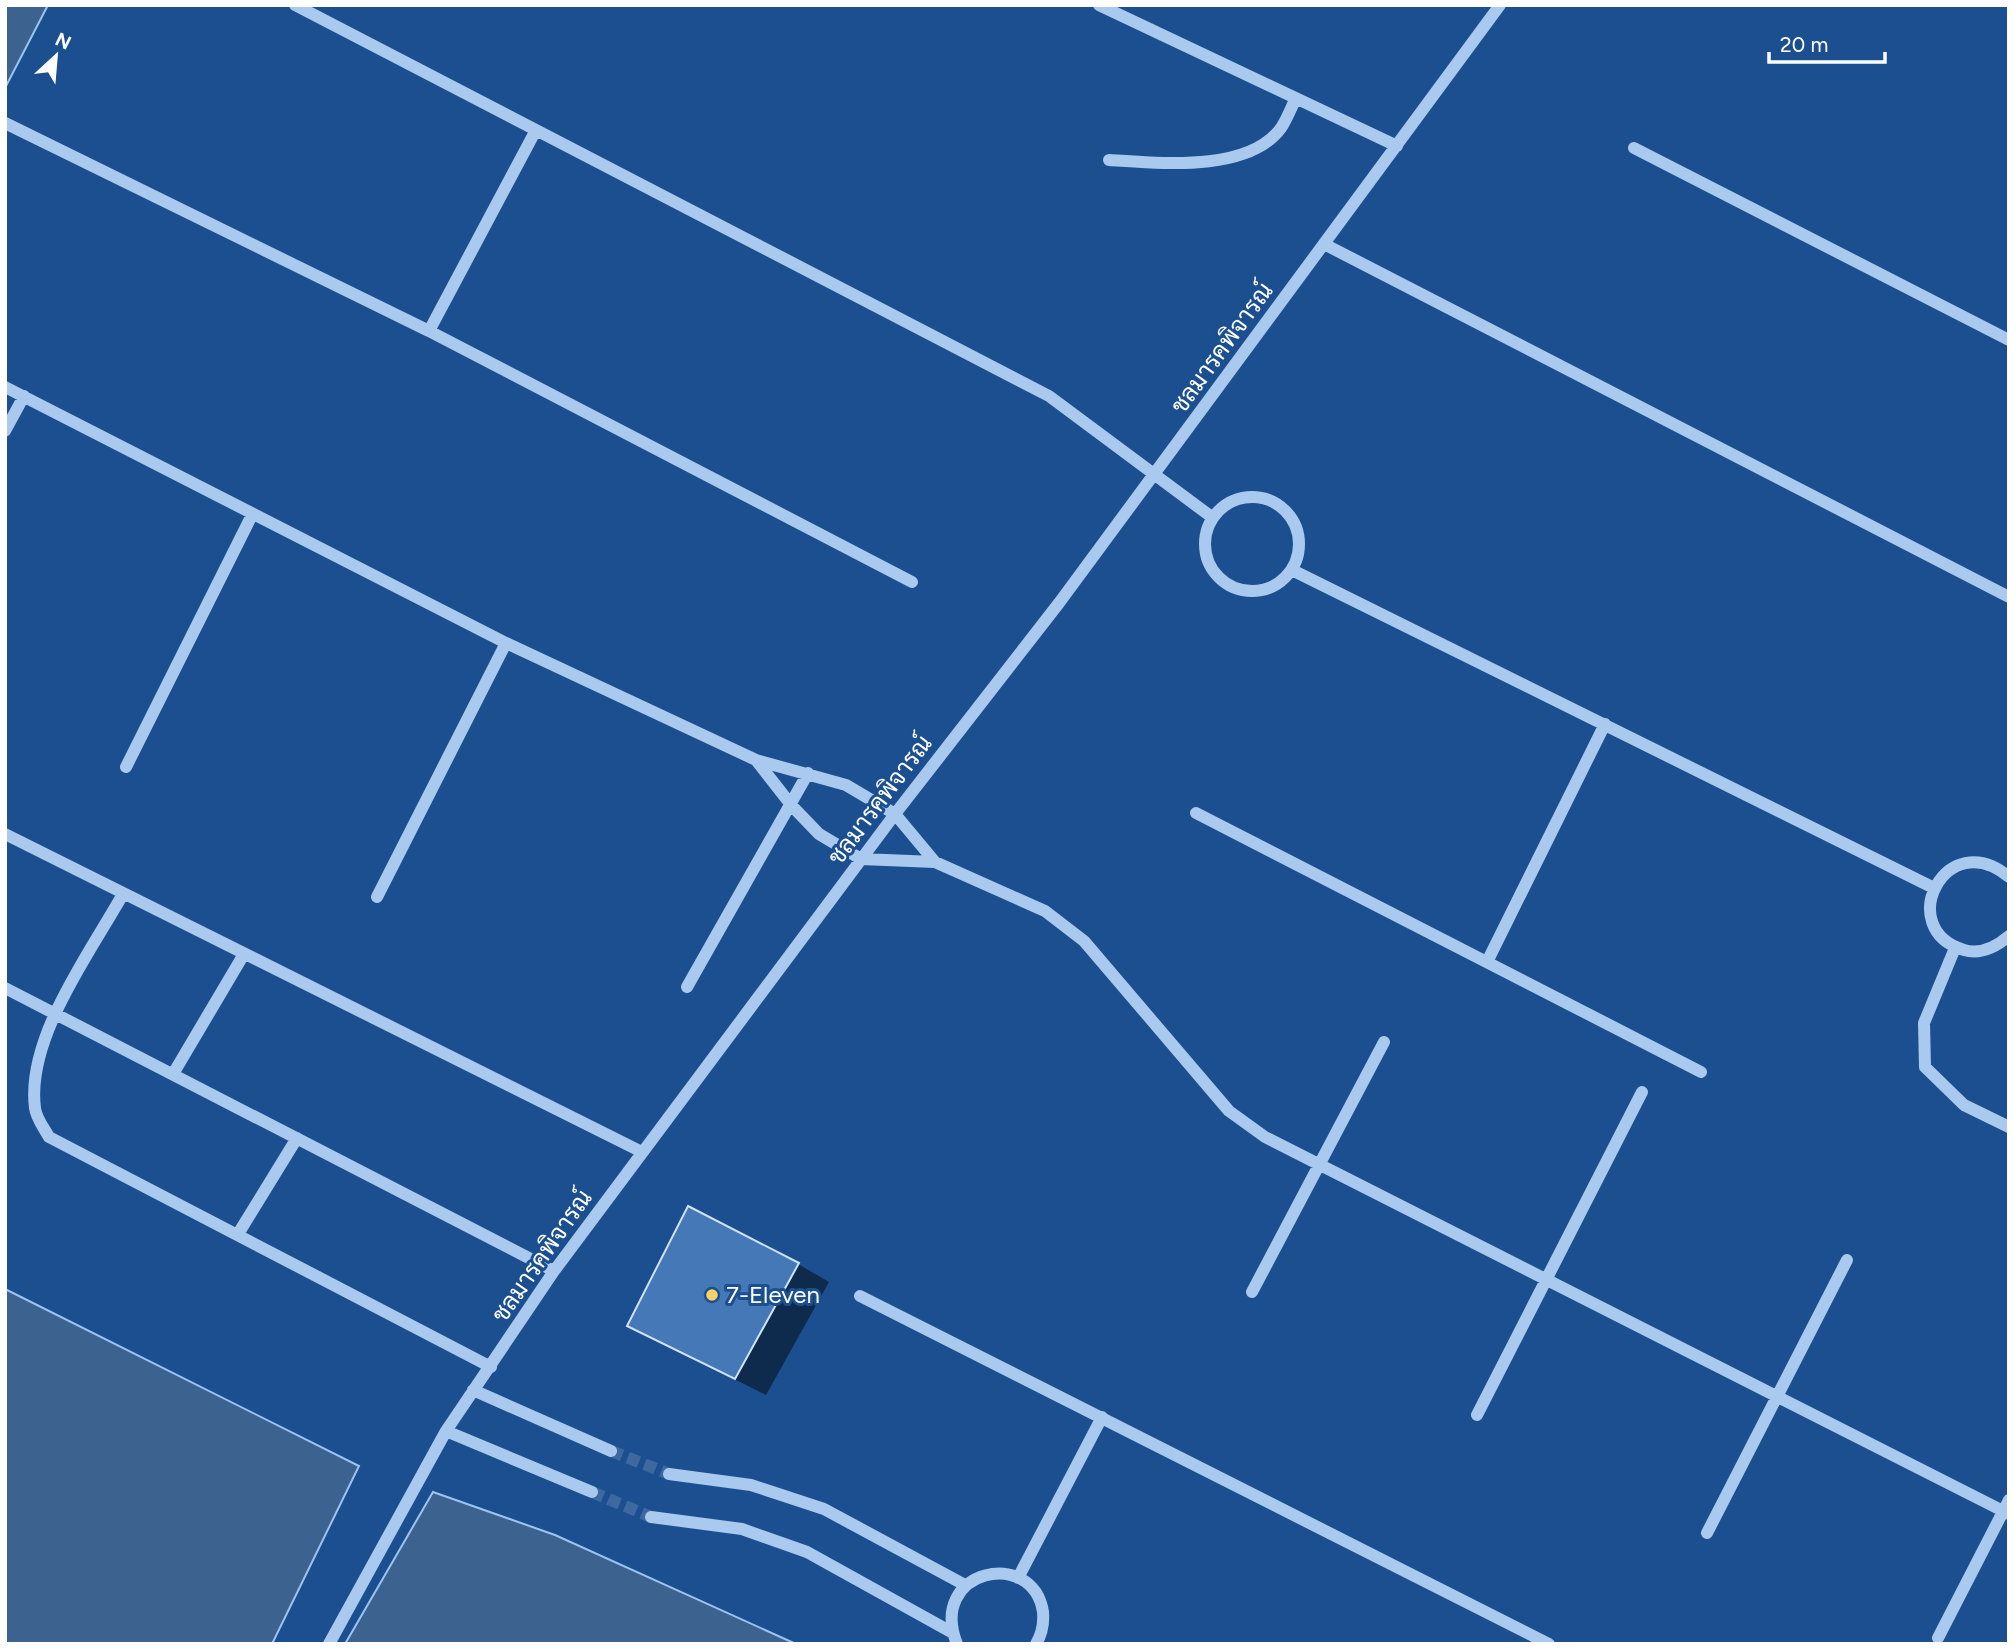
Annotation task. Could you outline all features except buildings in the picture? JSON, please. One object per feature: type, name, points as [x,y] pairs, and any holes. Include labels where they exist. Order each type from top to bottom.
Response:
[{"type":"street","points":[[295,5],[1049,396],[1213,518]]},
{"type":"street","points":[[1099,5],[1397,146]]},
{"type":"street","name":"ชลมารคพิจารณ์","points":[[328,1644],[446,1431],[554,1271],[895,814],[1059,603],[1500,5]]},
{"type":"street","points":[[1110,160],[1171,163],[1244,156],[1280,129],[1296,98]]},
{"type":"street","points":[[5,123],[429,331],[912,582]]},
{"type":"street","points":[[429,331],[536,130]]},
{"type":"street","points":[[1634,148],[2009,341]]},
{"type":"street","points":[[1324,244],[2007,591]]},
{"type":"street","points":[[5,387],[506,643],[756,760],[846,785],[895,814],[935,862]]},
{"type":"street","points":[[5,431],[24,396]]},
{"type":"street","points":[[1265,499],[1278,505],[1289,515],[1297,528],[1299,550],[1292,570],[1281,582],[1266,589],[1249,591],[1234,588],[1210,565],[1205,550],[1206,533],[1213,518],[1223,507],[1236,500],[1265,499]]},
{"type":"street","points":[[126,767],[252,515]]},
{"type":"street","points":[[1292,570],[1934,888]]},
{"type":"street","points":[[377,897],[506,643]]},
{"type":"street","points":[[1487,962],[1605,724]]},
{"type":"street","points":[[756,760],[792,806],[819,834],[861,859],[935,862],[1045,911],[1084,941],[1229,1111],[1265,1137],[1777,1396],[2007,1508],[1937,1638]]},
{"type":"street","points":[[687,987],[792,806],[808,773]]},
{"type":"street","points":[[1196,813],[1701,1072]]},
{"type":"street","points":[[5,834],[642,1153]]},
{"type":"street","points":[[2009,877],[1984,862],[1969,862],[1949,871],[1934,888],[1930,915],[1944,940],[1955,948],[1970,952],[1985,951],[2009,936]]},
{"type":"street","points":[[123,894],[55,1014],[35,1069],[35,1111],[49,1137],[80,1156],[238,1234],[491,1367]]},
{"type":"street","points":[[1955,948],[1924,1023],[1925,1067],[1964,1105],[2009,1127]]},
{"type":"street","points":[[173,1074],[244,954]]},
{"type":"street","points":[[5,988],[554,1271]]},
{"type":"street","points":[[1252,1292],[1384,1042]]},
{"type":"street","points":[[1477,1415],[1642,1092]]},
{"type":"street","points":[[238,1234],[297,1138]]},
{"type":"street","points":[[1707,1534],[1847,1260]]},
{"type":"street","points":[[860,1296],[1549,1644]]},
{"type":"street","points":[[473,1390],[611,1451]]},
{"type":"street","points":[[1018,1578],[1102,1417]]},
{"type":"street","points":[[446,1431],[592,1492]]},
{"type":"street","points":[[669,1474],[751,1485],[824,1510],[965,1585]]},
{"type":"street","points":[[651,1517],[742,1529],[807,1552],[955,1639]]},
{"type":"street","points":[[955,1639],[950,1614],[955,1599],[965,1585],[990,1573],[1018,1578],[1032,1589],[1041,1605],[1044,1623],[1040,1643]]},
{"type":"water","points":[[5,5],[48,5],[5,88]]},
{"type":"water","points":[[5,1289],[359,1466],[272,1644],[5,1644]]},
{"type":"water","points":[[433,1492],[555,1535],[796,1644],[345,1644]]},
{"type":"tunnel","points":[[611,1451],[669,1474]]},
{"type":"tunnel","points":[[592,1492],[651,1517]]},
{"type":"place","name":"7-Eleven","points":[[712,1295]]}]
